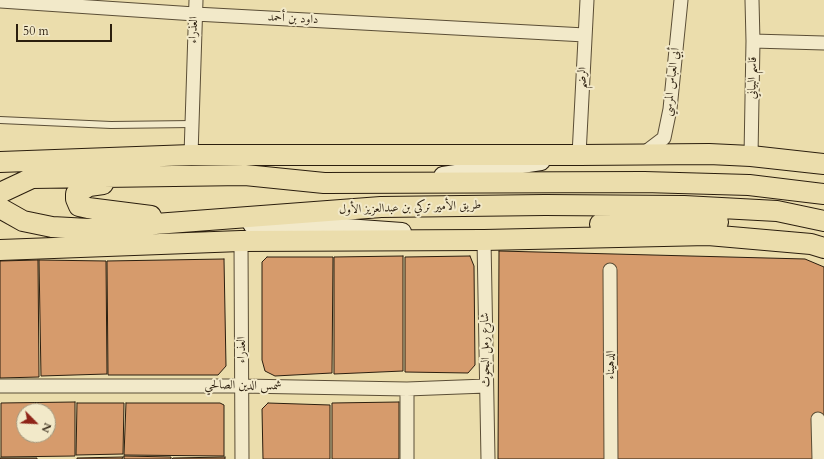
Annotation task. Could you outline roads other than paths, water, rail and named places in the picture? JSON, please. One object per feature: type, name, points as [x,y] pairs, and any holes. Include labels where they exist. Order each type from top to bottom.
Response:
[{"type":"main road","points":[[643,154],[740,162],[824,174]]},
{"type":"main road","points":[[0,162],[191,155],[709,154],[751,156],[824,164]]},
{"type":"main road","name":"طريق الأمير تركي بن عبدالعزيز الأول","points":[[0,193],[32,178],[244,175],[324,183],[644,182],[749,185],[824,194]]},
{"type":"main road","points":[[153,176],[89,186],[76,194],[76,199],[79,206],[88,208],[191,222]]},
{"type":"main road","name":"طريق الأمير تركي بن عبدالعزيز الأول","points":[[0,208],[24,221],[52,227],[89,229],[381,207],[545,205],[684,206],[769,211],[824,221]]},
{"type":"main road","points":[[439,234],[479,230],[667,221],[793,223],[824,228]]},
{"type":"main road","points":[[0,250],[241,242],[484,240],[708,235],[820,246]]},
{"type":"street","name":"العذراء","points":[[191,155],[196,0]]},
{"type":"street","name":"الرضم","points":[[579,155],[588,0]]},
{"type":"street","name":"أبي العباس المرسي","points":[[643,154],[664,138],[670,109],[681,0]]},
{"type":"street","name":"قاسم البياني","points":[[751,156],[753,41],[752,0]]},
{"type":"street","name":"داود بن أحمد","points":[[0,1],[195,14],[586,35]]},
{"type":"street","points":[[753,41],[824,44]]},
{"type":"street","points":[[396,183],[579,155]]},
{"type":"street","points":[[191,222],[318,226],[439,234],[484,240]]},
{"type":"street","name":"شارع رمل البحوث","points":[[484,240],[488,459]]},
{"type":"street","name":"العذراء","points":[[241,242],[242,459]]},
{"type":"street","name":"الدهيناء","points":[[610,270],[611,459]]},
{"type":"street","name":"شمس الدين الصالحي","points":[[0,386],[242,386],[407,389],[486,386]]},
{"type":"street","points":[[407,389],[407,459]]},
{"type":"street","points":[[818,419],[819,459]]},
{"type":"lane","points":[[0,120],[111,125],[192,124]]}]
